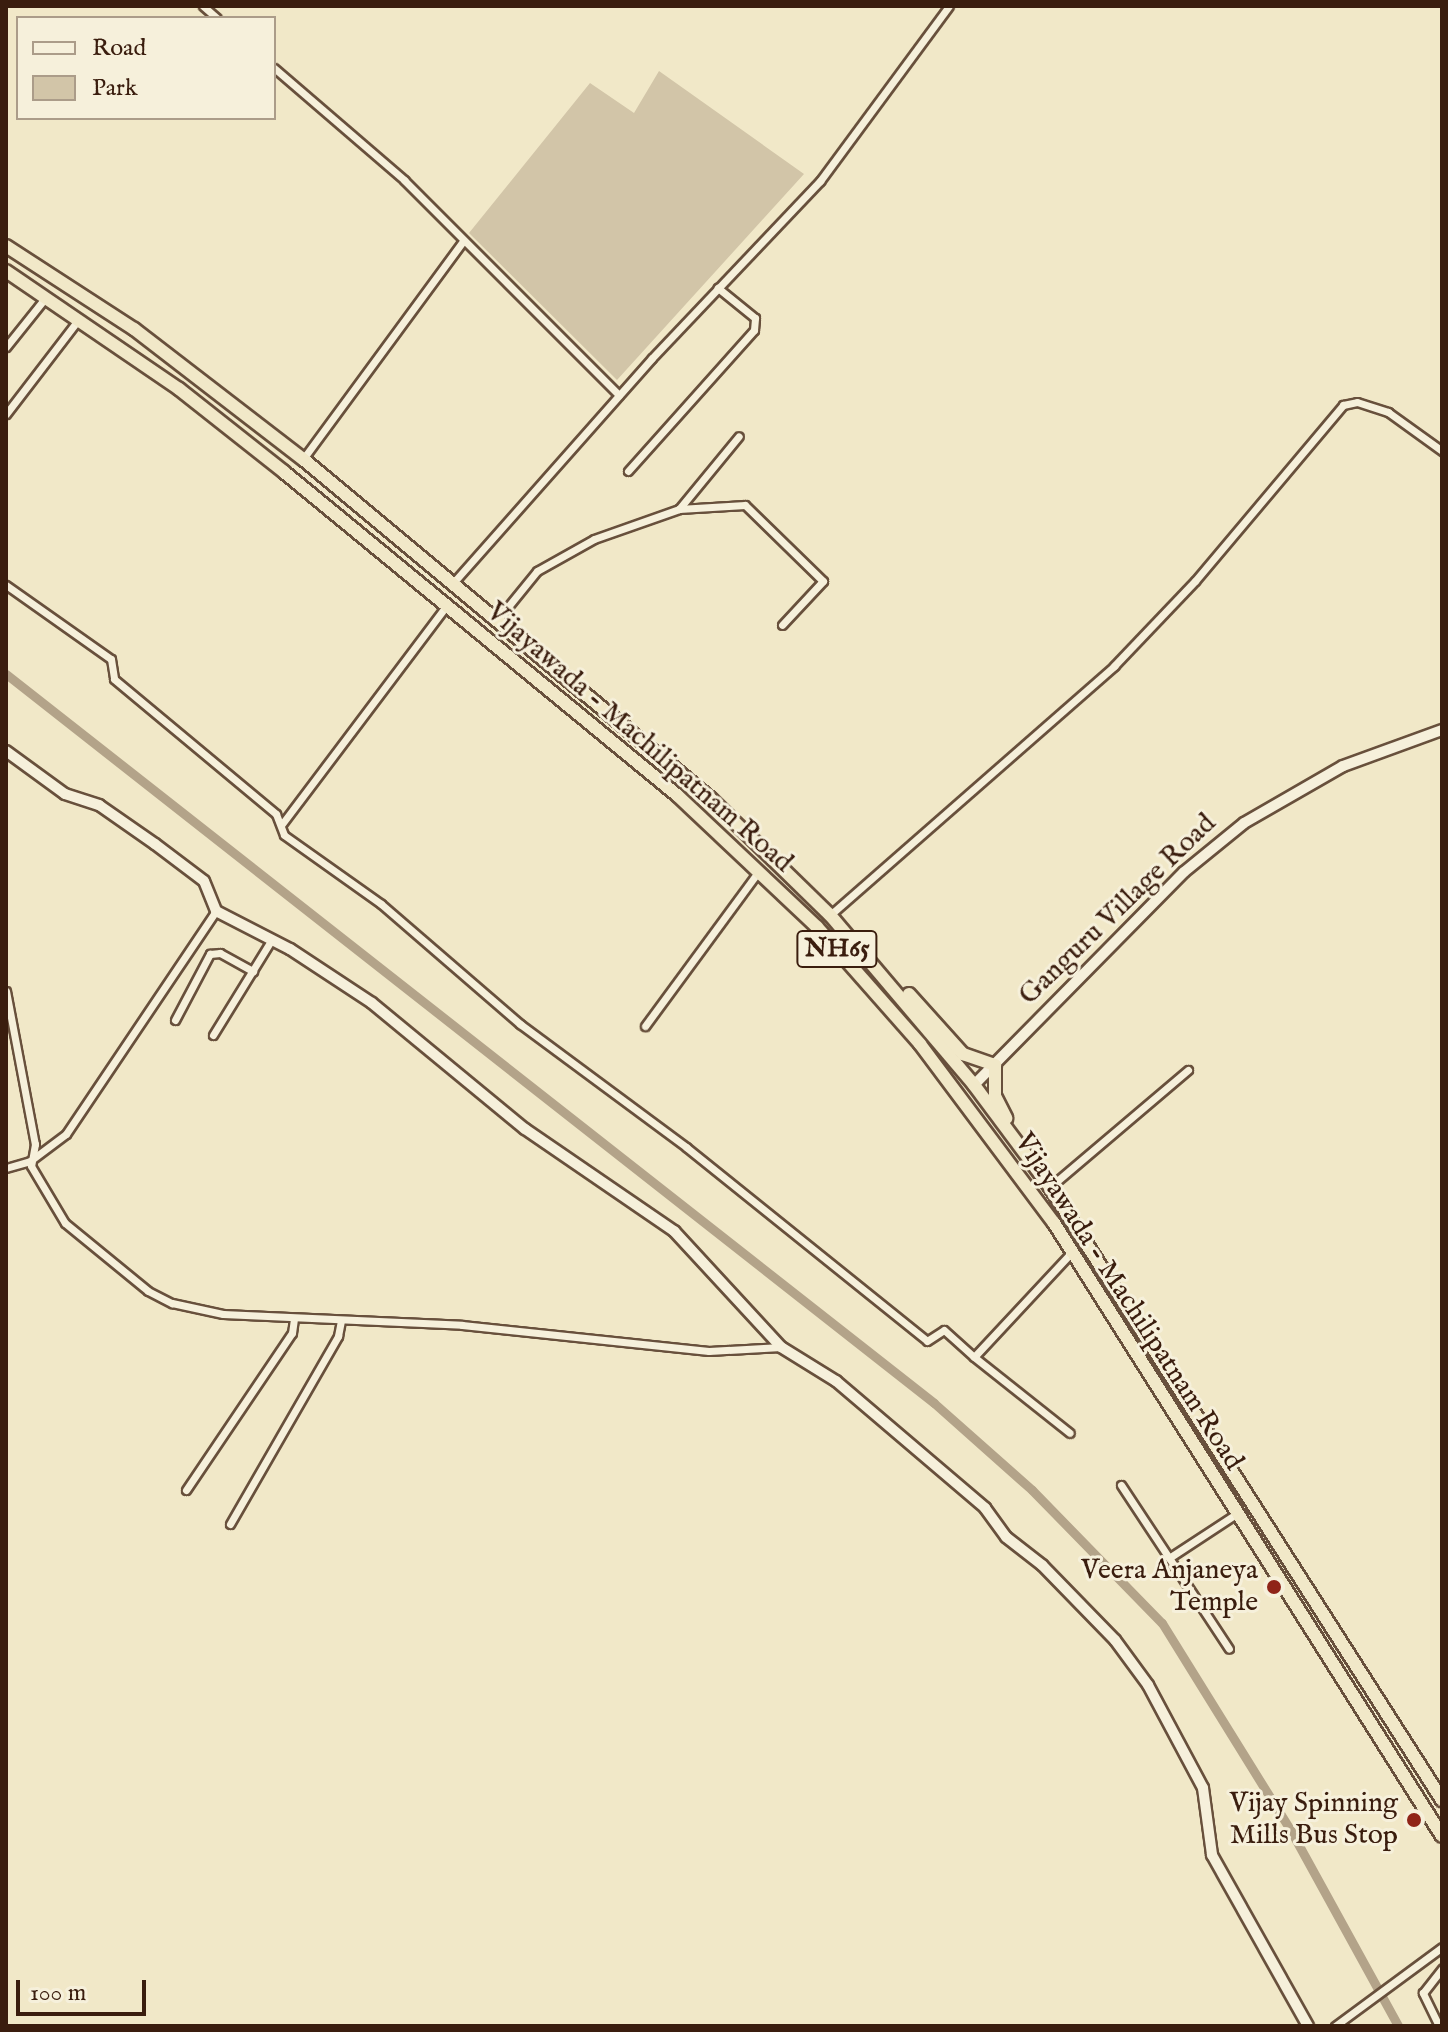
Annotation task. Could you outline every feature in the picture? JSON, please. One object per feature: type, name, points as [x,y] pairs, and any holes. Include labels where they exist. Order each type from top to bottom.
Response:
[{"type":"highway","name":"Vijayawada - Machilipatnam Road","points":[[6,246],[134,329],[303,459],[711,799],[830,915],[974,1085],[1050,1187],[1442,1800]]},
{"type":"highway","name":"Vijayawada - Machilipatnam Road","points":[[6,271],[79,318],[220,420],[677,795],[760,870],[913,1035],[1045,1210],[1442,1836]]},
{"type":"highway","points":[[885,977],[904,988],[963,1054],[995,1065],[995,1096],[1038,1172]]},
{"type":"highway","points":[[974,1085],[970,1094],[1038,1190],[1045,1210]]},
{"type":"street","points":[[453,583],[619,395],[820,181],[949,6]]},
{"type":"street","points":[[276,70],[404,180],[619,395]]},
{"type":"street","points":[[303,459],[463,241]]},
{"type":"street","points":[[628,471],[754,330],[752,315],[718,288]]},
{"type":"street","points":[[6,347],[46,297]]},
{"type":"street","points":[[6,413],[79,318]]},
{"type":"street","points":[[830,915],[1114,666],[1195,581],[1343,405],[1357,402],[1388,412],[1442,451]]},
{"type":"street","points":[[679,509],[739,436]]},
{"type":"street","points":[[498,619],[537,571],[623,526],[679,509],[745,505],[823,581],[782,625]]},
{"type":"street","points":[[6,585],[111,659],[114,679],[282,824],[284,835],[381,904],[520,1024],[686,1147],[927,1341],[944,1330],[1070,1433]]},
{"type":"street","points":[[282,824],[446,606]]},
{"type":"street","name":"Ganguru Village Road","points":[[974,1085],[1184,872],[1244,823],[1343,766],[1442,730]]},
{"type":"street","points":[[6,751],[65,794],[99,805],[155,844],[204,881],[216,911],[272,939],[372,1003],[525,1129],[674,1231],[713,1268],[727,1295],[781,1347],[836,1381],[975,1499],[1006,1537],[1042,1565],[1128,1654],[1203,1788],[1212,1855],[1308,2026]]},
{"type":"street","points":[[645,1026],[760,870]]},
{"type":"street","points":[[6,1168],[30,1161],[66,1134],[216,911]]},
{"type":"street","points":[[213,1035],[272,939]]},
{"type":"street","points":[[175,1020],[210,954],[220,953],[253,971]]},
{"type":"street","points":[[6,991],[9,1022],[35,1144],[30,1161],[65,1223],[148,1291],[189,1309],[294,1319],[462,1325],[709,1351],[781,1347]]},
{"type":"street","points":[[1050,1187],[1188,1070]]},
{"type":"street","points":[[974,1357],[1071,1253]]},
{"type":"street","points":[[186,1490],[292,1333],[294,1319]]},
{"type":"street","points":[[230,1524],[338,1336],[341,1321]]},
{"type":"street","points":[[1121,1485],[1229,1649]]},
{"type":"street","points":[[1169,1558],[1236,1514]]},
{"type":"street","points":[[1335,2026],[1396,1986],[1442,1947]]},
{"type":"street","points":[[1439,2026],[1423,1993],[1442,1969]]},
{"type":"green space","points":[[659,71],[804,174],[617,380],[469,233],[590,83],[634,113]]},
{"type":"waterway","points":[[6,674],[934,1403],[1032,1490],[1162,1623],[1291,1831],[1398,2026]]},
{"type":"place","name":"Veera Anjaneya Temple","points":[[1274,1587]]},
{"type":"place","name":"Vijay Spinning Mills Bus Stop","points":[[1414,1820]]}]
